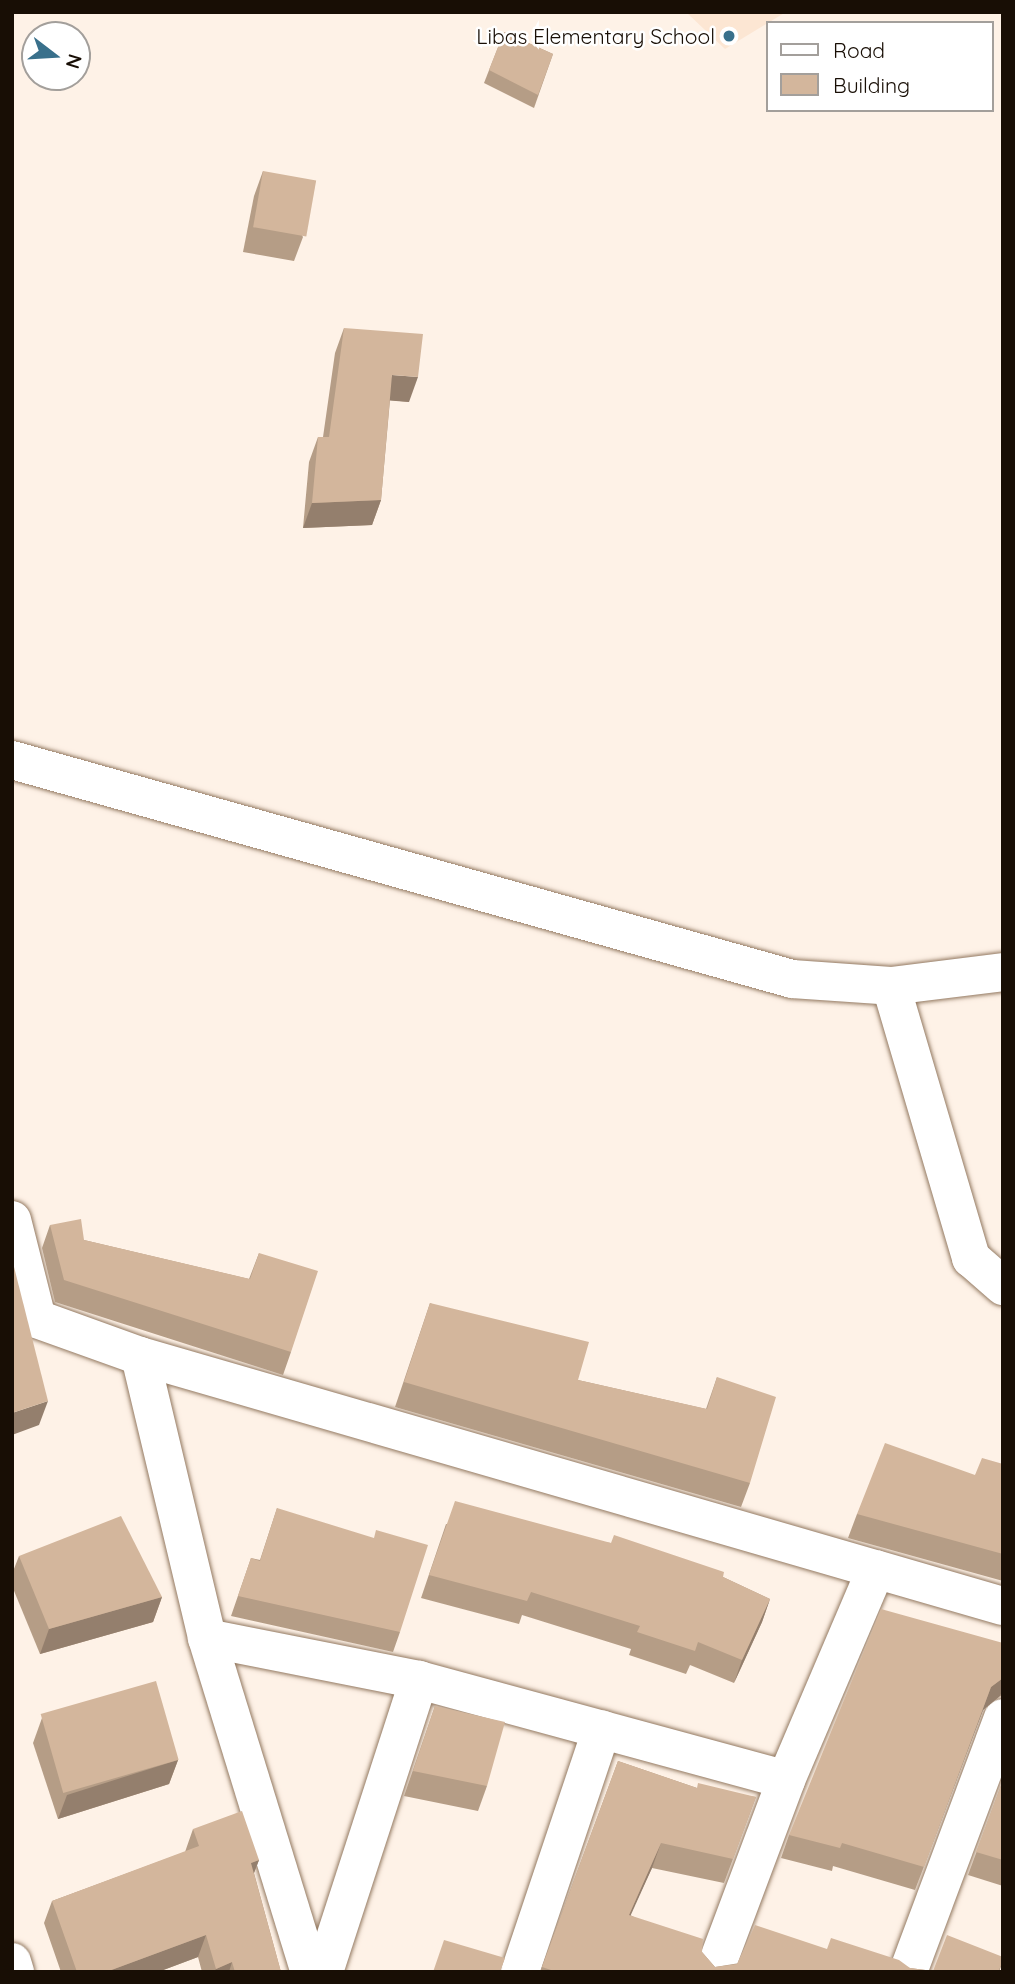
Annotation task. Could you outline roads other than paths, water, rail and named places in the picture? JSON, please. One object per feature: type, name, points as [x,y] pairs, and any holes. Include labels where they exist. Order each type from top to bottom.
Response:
[{"type":"street","points":[[12,760],[792,979],[891,986],[1003,972]]},
{"type":"street","points":[[891,986],[971,1258],[1003,1286]]},
{"type":"street","points":[[12,1220],[37,1318],[141,1356],[1003,1606]]},
{"type":"street","points":[[141,1356],[207,1638],[310,1972]]},
{"type":"street","points":[[714,1972],[786,1780],[876,1569]]},
{"type":"street","points":[[207,1638],[419,1680],[786,1780]]},
{"type":"street","points":[[324,1972],[419,1680]]},
{"type":"street","points":[[908,1972],[1003,1718]]},
{"type":"street","points":[[520,1972],[601,1729]]},
{"type":"street","points":[[12,1962],[15,1972]]},
{"type":"place","name":"Libas Elementary School","points":[[729,36]]}]
